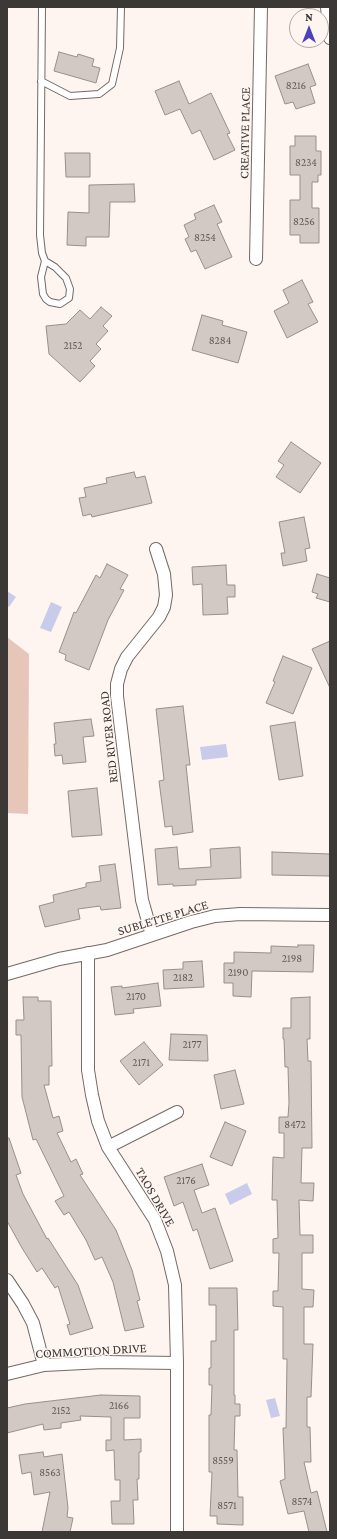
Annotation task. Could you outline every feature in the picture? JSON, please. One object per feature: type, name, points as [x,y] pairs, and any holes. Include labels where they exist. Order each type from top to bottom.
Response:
[{"type":"street","name":"CREATIVE PLACE","points":[[256,259],[262,7]]},
{"type":"street","points":[[327,7],[330,38]]},
{"type":"street","name":"RED RIVER ROAD","points":[[152,935],[142,900],[117,696],[117,684],[121,669],[127,657],[159,617],[164,606],[166,595],[164,574],[156,549]]},
{"type":"street","name":"SUBLETTE PLACE","points":[[7,974],[59,959],[107,950],[191,922],[215,916],[240,914],[330,915]]},
{"type":"street","name":"TAOS DRIVE","points":[[88,953],[88,1070],[98,1121],[108,1147],[155,1220],[167,1250],[175,1285],[177,1363],[177,1532]]},
{"type":"street","points":[[108,1147],[177,1112]]},
{"type":"street","points":[[7,1280],[23,1304],[33,1323],[44,1365]]},
{"type":"street","name":"COMMOTION DRIVE","points":[[7,1374],[44,1365],[103,1362],[177,1363]]},
{"type":"lane","points":[[42,7],[40,236],[42,253],[46,262],[61,272],[69,283],[69,298],[60,304],[50,302],[43,294],[41,277],[46,262]]},
{"type":"lane","points":[[41,81],[70,96],[99,94],[112,84],[120,48],[121,7]]},
{"type":"shaded area","points":[[7,637],[29,654],[28,814],[7,813]]},
{"type":"water","points":[[7,591],[16,597],[9,607],[7,606]]},
{"type":"water","points":[[51,602],[62,607],[51,632],[40,628]]},
{"type":"water","points":[[226,744],[228,757],[202,760],[200,747]]},
{"type":"water","points":[[247,1183],[252,1194],[230,1205],[225,1194]]},
{"type":"water","points":[[275,1398],[280,1416],[271,1418],[266,1400]]},
{"type":"building","points":[[59,52],[77,57],[78,54],[94,59],[92,66],[100,68],[96,83],[54,71]]},
{"type":"building","points":[[308,64],[316,85],[310,87],[315,103],[296,109],[293,102],[285,104],[275,76]]},
{"type":"building","points":[[179,81],[189,104],[211,93],[230,133],[227,134],[235,150],[214,160],[200,130],[192,134],[180,109],[165,115],[155,91]]},
{"type":"building","points":[[295,136],[316,136],[316,151],[321,151],[321,175],[318,175],[318,182],[312,182],[312,208],[319,208],[319,243],[300,243],[300,235],[290,235],[290,200],[300,200],[300,175],[290,175],[290,146],[295,146]]},
{"type":"building","points":[[65,153],[90,153],[90,177],[66,177]]},
{"type":"building","points":[[134,184],[135,202],[110,202],[109,237],[86,237],[86,246],[67,245],[68,212],[89,213],[89,185]]},
{"type":"building","points":[[214,205],[222,222],[217,224],[232,257],[205,269],[196,250],[191,252],[185,239],[189,237],[184,225],[196,219],[194,214]]},
{"type":"building","points":[[302,280],[313,302],[308,304],[318,322],[287,338],[274,311],[289,303],[283,290]]},
{"type":"building","points":[[101,307],[112,316],[103,326],[108,331],[96,344],[101,349],[90,361],[95,366],[80,382],[49,354],[46,326],[66,324],[80,310],[90,319]]},
{"type":"building","points":[[202,315],[223,321],[222,325],[247,332],[238,363],[192,350]]},
{"type":"building","points":[[291,442],[321,463],[300,493],[276,477],[284,465],[278,461]]},
{"type":"building","points":[[134,472],[136,478],[145,476],[152,503],[92,517],[91,514],[83,516],[79,498],[86,497],[84,488],[107,483],[106,478]]},
{"type":"building","points":[[304,517],[310,548],[305,549],[307,561],[283,566],[281,553],[285,553],[279,522]]},
{"type":"building","points":[[107,564],[128,575],[120,589],[124,590],[108,620],[89,670],[65,660],[66,655],[59,652],[74,612],[76,613],[96,575],[100,578]]},
{"type":"building","points":[[226,565],[227,585],[235,585],[235,597],[227,597],[228,614],[203,615],[202,584],[193,585],[192,567]]},
{"type":"building","points":[[317,574],[330,578],[330,602],[316,598],[318,594],[312,592]]},
{"type":"building","points":[[330,641],[330,688],[312,649]]},
{"type":"building","points":[[283,656],[312,668],[293,714],[266,703],[275,682],[273,681]]},
{"type":"building","points":[[183,706],[190,765],[186,765],[193,832],[173,835],[172,826],[165,827],[159,781],[164,780],[156,709]]},
{"type":"building","points":[[91,719],[94,736],[83,737],[86,762],[63,764],[62,755],[55,756],[54,744],[56,744],[54,723]]},
{"type":"building","points":[[295,722],[303,776],[279,780],[270,726]]},
{"type":"building","points":[[97,788],[102,835],[72,837],[68,791]]},
{"type":"building","points":[[177,847],[179,869],[211,867],[210,849],[240,847],[241,878],[196,880],[196,885],[158,885],[155,849]]},
{"type":"building","points":[[272,852],[330,854],[330,876],[272,875]]},
{"type":"building","points":[[115,864],[121,908],[101,910],[100,906],[78,909],[80,919],[45,927],[39,906],[54,902],[53,895],[86,887],[86,883],[101,881],[99,866]]},
{"type":"building","points":[[298,945],[314,945],[313,972],[252,971],[251,997],[233,996],[233,983],[224,983],[224,963],[234,963],[234,952],[271,953],[271,946],[298,947]]},
{"type":"building","points":[[202,961],[204,987],[164,989],[163,970],[183,969],[183,962]]},
{"type":"building","points":[[158,983],[161,1006],[133,1009],[134,1013],[115,1015],[111,987],[122,986],[122,988]]},
{"type":"building","points":[[23,997],[38,997],[38,1001],[51,1001],[52,1066],[49,1066],[49,1085],[44,1085],[53,1118],[59,1116],[63,1131],[57,1133],[71,1162],[76,1159],[83,1174],[80,1175],[116,1230],[132,1270],[140,1300],[137,1301],[144,1327],[125,1331],[113,1282],[102,1257],[95,1260],[86,1240],[69,1212],[64,1215],[55,1201],[64,1196],[36,1139],[33,1140],[22,1097],[21,1035],[16,1035],[16,1020],[24,1020]]},
{"type":"building","points":[[310,997],[310,1039],[307,1039],[308,1061],[311,1061],[312,1148],[302,1148],[301,1183],[314,1183],[313,1201],[299,1200],[300,1235],[313,1235],[313,1253],[302,1253],[302,1289],[314,1290],[313,1307],[304,1307],[304,1344],[313,1344],[311,1397],[307,1397],[307,1427],[310,1427],[311,1462],[304,1462],[311,1493],[317,1491],[327,1532],[309,1532],[304,1511],[288,1514],[280,1481],[285,1479],[283,1428],[286,1428],[287,1359],[283,1359],[283,1307],[273,1306],[273,1291],[278,1291],[279,1253],[273,1253],[273,1239],[278,1238],[277,1200],[272,1200],[273,1157],[284,1158],[284,1133],[279,1133],[279,1117],[288,1117],[289,1103],[288,1067],[285,1067],[283,1028],[291,1028],[291,998]]},
{"type":"building","points":[[171,1034],[207,1035],[208,1061],[169,1060]]},
{"type":"building","points":[[144,1042],[163,1065],[139,1085],[120,1061]]},
{"type":"building","points":[[235,1070],[244,1104],[221,1109],[214,1075]]},
{"type":"building","points":[[225,1122],[246,1131],[232,1166],[210,1157]]},
{"type":"building","points":[[7,1138],[9,1138],[21,1173],[16,1175],[23,1194],[47,1239],[48,1238],[78,1285],[93,1328],[70,1335],[67,1325],[70,1324],[58,1286],[55,1288],[42,1268],[37,1272],[7,1221]]},
{"type":"building","points":[[202,1164],[209,1185],[194,1190],[202,1213],[215,1208],[233,1261],[210,1269],[197,1229],[193,1231],[183,1202],[174,1206],[164,1177]]},
{"type":"building","points":[[209,1288],[237,1288],[238,1330],[234,1330],[234,1395],[235,1404],[240,1404],[240,1416],[235,1416],[234,1450],[237,1450],[238,1497],[243,1497],[243,1525],[217,1524],[217,1516],[210,1516],[212,1472],[209,1472],[209,1415],[211,1415],[212,1385],[209,1385],[209,1368],[211,1368],[211,1341],[216,1341],[216,1305],[209,1305]]},
{"type":"building","points":[[101,1395],[140,1396],[140,1418],[124,1418],[124,1440],[141,1439],[141,1452],[139,1452],[139,1479],[137,1479],[138,1500],[133,1500],[134,1524],[112,1524],[111,1501],[120,1501],[120,1480],[115,1480],[114,1450],[106,1451],[106,1440],[111,1440],[111,1417],[80,1416],[81,1420],[61,1423],[61,1428],[44,1430],[43,1424],[7,1433],[7,1408],[25,1404]]},
{"type":"building","points":[[43,1452],[44,1457],[62,1454],[68,1508],[67,1517],[73,1518],[70,1532],[42,1532],[50,1492],[34,1495],[31,1472],[22,1474],[19,1455]]}]
